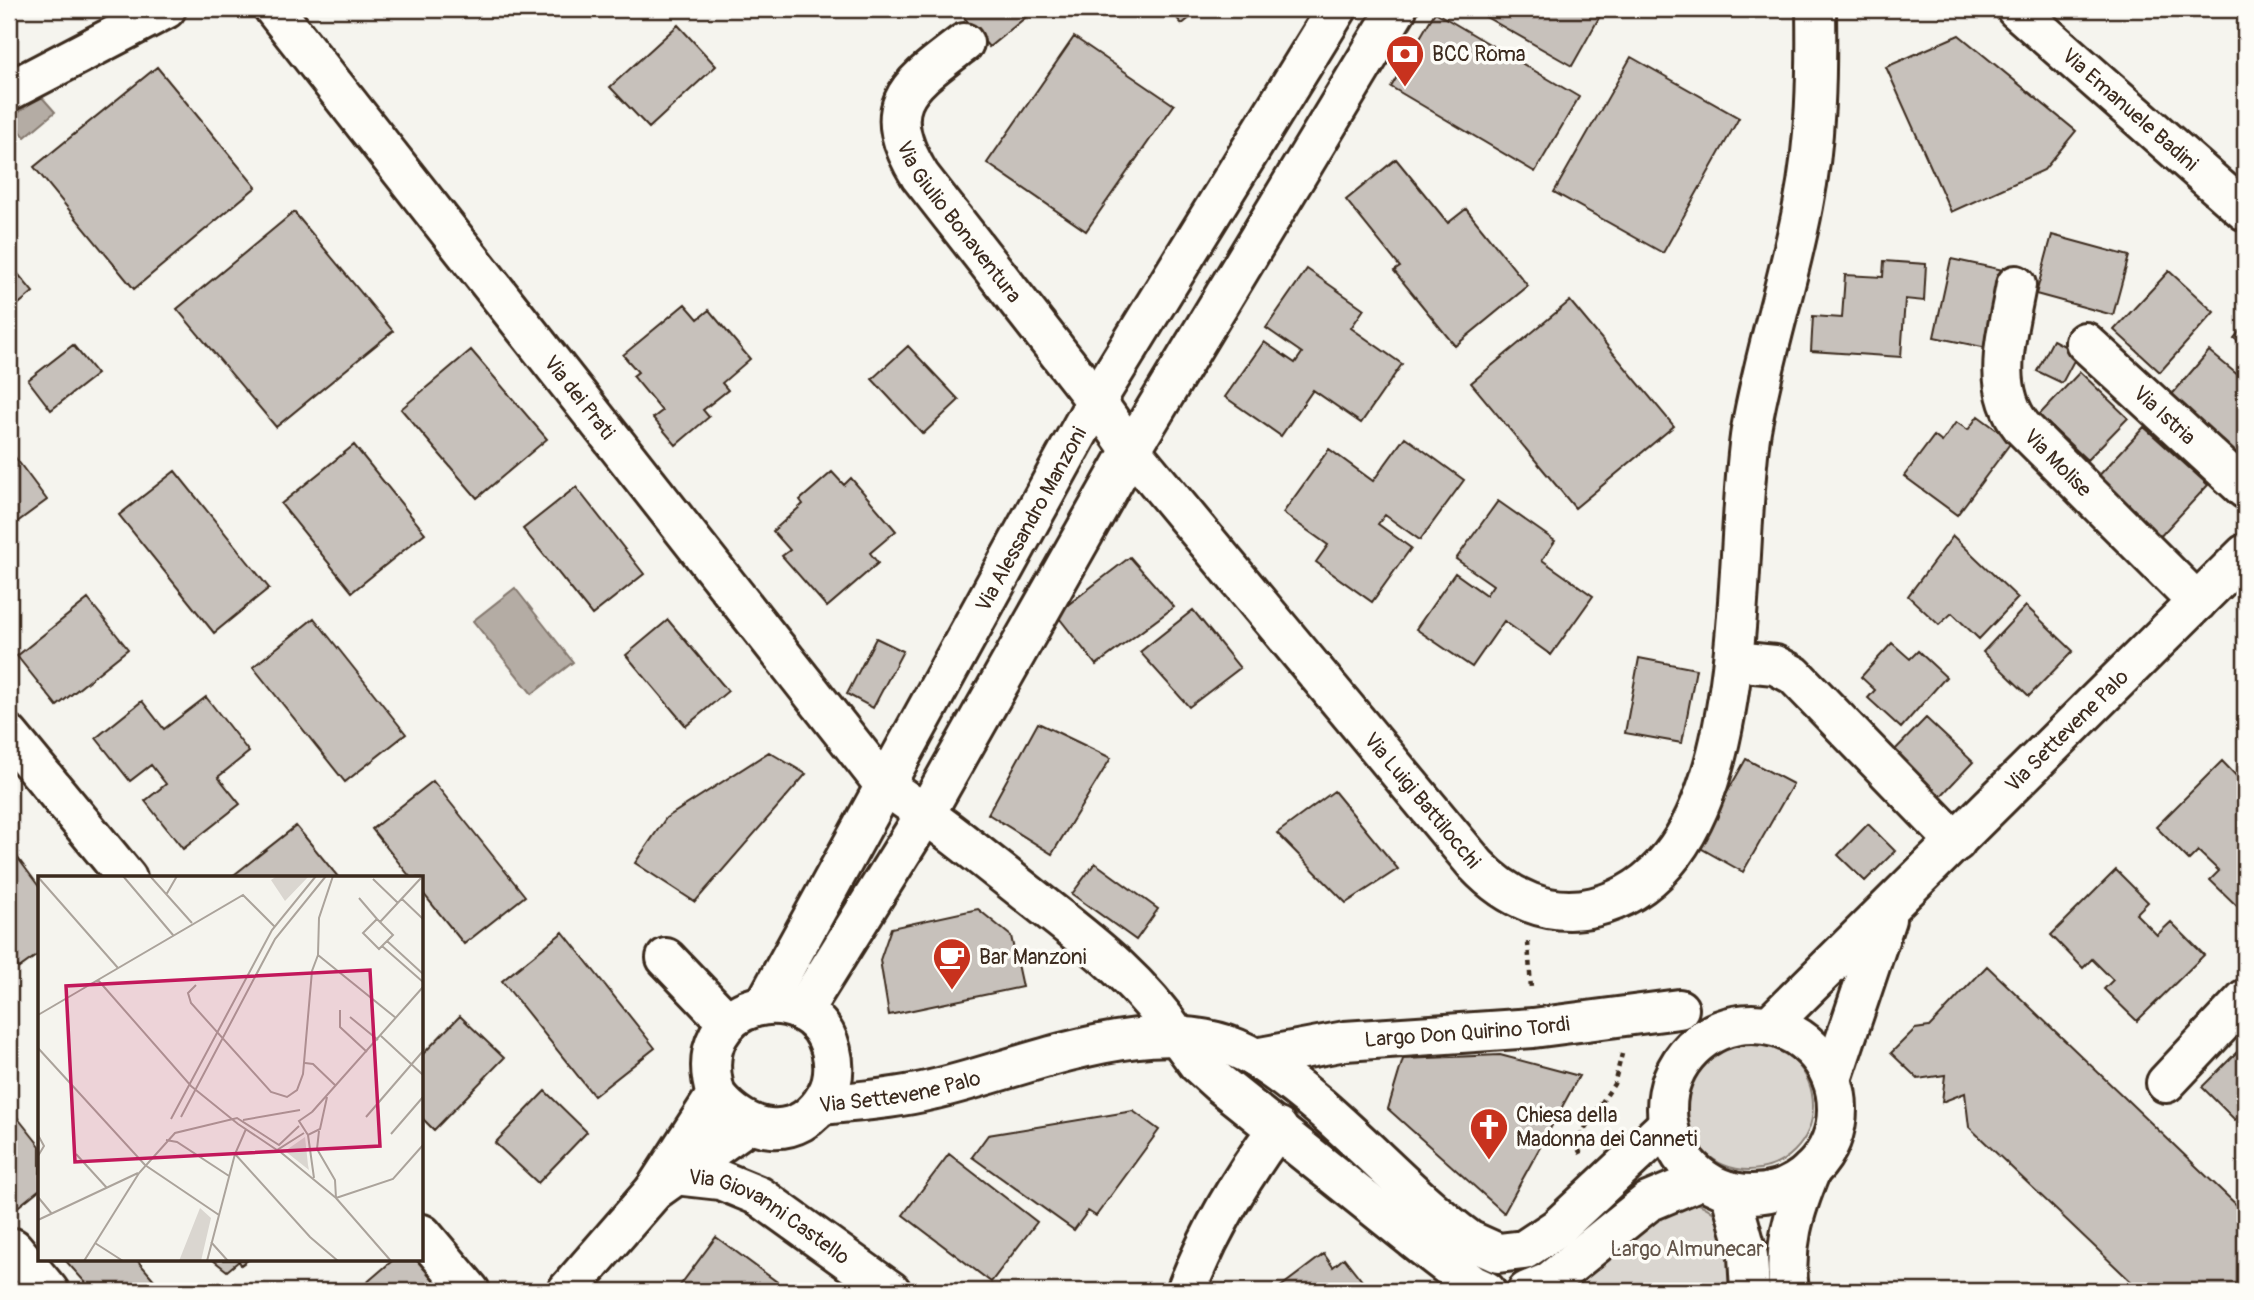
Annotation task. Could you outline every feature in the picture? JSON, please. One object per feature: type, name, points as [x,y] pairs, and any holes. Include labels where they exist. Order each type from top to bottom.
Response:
[{"type":"street","points":[[9,91],[166,9]]},
{"type":"street","name":"Via dei Prati","points":[[274,9],[885,786],[926,813],[1126,973],[1150,998],[1178,1037]]},
{"type":"street","name":"Via Alessandro Manzoni","points":[[765,1004],[1096,401],[1337,9]]},
{"type":"street","points":[[802,1012],[926,813],[1131,450],[1397,9]]},
{"type":"street","name":"Via Luigi Battilocchi","points":[[1096,401],[1131,450],[1487,877],[1526,903],[1567,909],[1602,905],[1640,886],[1665,861],[1691,822],[1710,776],[1725,721],[1734,661],[1751,431],[1799,226],[1810,159],[1816,9]]},
{"type":"street","name":"Via Emanuele Badini","points":[[2016,9],[2245,211]]},
{"type":"street","name":"Via Giulio Bonaventura","points":[[964,43],[908,89],[900,119],[901,134],[910,160],[1096,401]]},
{"type":"street","name":"Via Molise","points":[[2016,285],[2003,371],[2005,396],[2010,409],[2022,427],[2197,602]]},
{"type":"street","name":"Via Istria","points":[[2085,342],[2245,489]]},
{"type":"street","name":"Via Settevene Palo","points":[[1770,1026],[2245,554]]},
{"type":"street","points":[[1734,661],[1775,665],[1794,675],[1956,842]]},
{"type":"street","points":[[9,735],[125,876]]},
{"type":"street","name":"Via Settevene Palo","points":[[1832,1079],[1890,908]]},
{"type":"street","points":[[666,958],[728,1023]]},
{"type":"street","points":[[2166,1083],[2245,999]]},
{"type":"street","points":[[665,1183],[748,1124],[728,1111],[716,1095],[710,1075],[710,1056],[715,1038],[741,1012],[765,1004],[784,1005],[802,1012],[825,1035],[833,1059],[827,1091]]},
{"type":"street","name":"Largo Don Quirino Tordi","points":[[1255,1059],[1345,1041],[1533,1028],[1665,1011]]},
{"type":"street","points":[[1528,1291],[1556,1277],[1648,1202],[1716,1185],[1771,1192],[1793,1183],[1823,1157],[1836,1123],[1837,1106],[1832,1079],[1816,1052],[1804,1041],[1770,1026],[1742,1024],[1725,1027],[1697,1043],[1673,1075],[1666,1100],[1667,1125],[1678,1153],[1716,1185],[1748,1256],[1750,1291]]},
{"type":"street","points":[[1178,1037],[1206,1073],[1421,1245],[1486,1291]]},
{"type":"street","name":"Via Settevene Palo","points":[[748,1124],[769,1128],[792,1125],[811,1115],[827,1091],[903,1096],[1088,1048],[1178,1037],[1212,1040],[1255,1059],[1300,1091],[1458,1232],[1483,1248],[1511,1253],[1524,1250],[1557,1228],[1667,1125]]},
{"type":"street","points":[[568,1291],[665,1183],[716,1095]]},
{"type":"street","points":[[1186,1291],[1221,1215],[1241,1180],[1278,1128]]},
{"type":"street","points":[[1789,1291],[1786,1263],[1789,1230],[1811,1170]]},
{"type":"street","name":"Via Giovanni Castello","points":[[665,1183],[720,1180],[759,1196],[891,1291]]},
{"type":"street","points":[[424,1236],[470,1291]]},
{"type":"street","points":[[13,1248],[49,1291]]},
{"type":"path","points":[[1526,903],[1533,1028]]},
{"type":"path","points":[[1598,1189],[1575,1143],[1614,1084],[1624,1043],[1665,1011]]},
{"type":"green space","points":[[1749,1042],[1774,1046],[1795,1060],[1809,1081],[1813,1106],[1809,1131],[1795,1152],[1774,1166],[1749,1170],[1724,1166],[1703,1152],[1689,1131],[1685,1106],[1689,1081],[1703,1060],[1724,1046]]},
{"type":"green space","name":"Largo Almunecar","points":[[1693,1202],[1707,1208],[1723,1226],[1728,1237],[1735,1291],[1566,1291],[1664,1213]]},
{"type":"shaded area","points":[[40,95],[55,112],[25,137],[11,119]]},
{"type":"shaded area","points":[[515,588],[573,662],[532,694],[473,621]]},
{"type":"building","points":[[957,9],[1036,9],[989,47]]},
{"type":"building","points":[[1169,9],[1201,9],[1182,24]]},
{"type":"building","points":[[1472,9],[1604,9],[1572,66]]},
{"type":"building","points":[[1435,12],[1579,97],[1535,172],[1391,87]]},
{"type":"building","points":[[678,25],[716,66],[649,128],[610,87]]},
{"type":"building","points":[[1959,35],[2076,131],[2044,170],[1951,212],[1886,67]]},
{"type":"building","points":[[1074,37],[1174,105],[1086,231],[987,163]]},
{"type":"building","points":[[1631,57],[1739,118],[1663,253],[1554,192]]},
{"type":"building","points":[[157,67],[256,187],[134,289],[34,167]]},
{"type":"building","points":[[1396,159],[1448,223],[1466,209],[1528,286],[1455,346],[1394,271],[1400,267],[1346,200]]},
{"type":"building","points":[[294,212],[393,331],[276,427],[177,309]]},
{"type":"building","points":[[2052,235],[2129,256],[2113,315],[2036,294]]},
{"type":"building","points":[[1951,259],[2008,271],[1992,349],[1934,337]]},
{"type":"building","points":[[1884,261],[1926,264],[1924,301],[1905,299],[1901,357],[1811,351],[1813,316],[1842,318],[1845,275],[1883,277]]},
{"type":"building","points":[[9,263],[33,292],[9,312]]},
{"type":"building","points":[[1307,269],[1364,309],[1351,328],[1402,364],[1361,423],[1313,390],[1281,436],[1225,397],[1264,342],[1295,363],[1302,353],[1266,328]]},
{"type":"building","points":[[2169,271],[2214,312],[2160,372],[2114,330]]},
{"type":"building","points":[[1570,301],[1674,426],[1575,508],[1471,383]]},
{"type":"building","points":[[685,304],[698,319],[709,310],[750,359],[722,383],[728,390],[703,410],[709,417],[676,445],[653,418],[662,411],[633,376],[638,372],[623,355]]},
{"type":"building","points":[[2245,325],[2245,347],[2234,338]]},
{"type":"building","points":[[2053,340],[2078,353],[2062,383],[2037,371]]},
{"type":"building","points":[[73,345],[97,374],[51,410],[28,380]]},
{"type":"building","points":[[908,346],[959,400],[923,434],[872,379]]},
{"type":"building","points":[[471,350],[547,439],[477,498],[401,409]]},
{"type":"building","points":[[2209,351],[2245,381],[2245,461],[2169,398]]},
{"type":"building","points":[[2080,372],[2128,418],[2087,460],[2039,415]]},
{"type":"building","points":[[1978,416],[2012,441],[1957,515],[1904,476],[1934,436],[1942,442],[1956,422],[1968,430]]},
{"type":"building","points":[[2144,427],[2208,485],[2157,540],[2093,482]]},
{"type":"building","points":[[1405,437],[1464,480],[1420,540],[1385,515],[1378,524],[1411,548],[1372,602],[1316,562],[1328,545],[1283,513],[1329,449],[1373,481]]},
{"type":"building","points":[[354,445],[425,533],[352,592],[281,504]]},
{"type":"building","points":[[9,449],[47,500],[9,528]]},
{"type":"building","points":[[175,471],[269,588],[214,633],[119,515]]},
{"type":"building","points":[[832,472],[844,485],[851,478],[896,531],[870,553],[878,563],[827,607],[782,556],[790,550],[773,531],[803,504],[800,500]]},
{"type":"building","points":[[576,487],[644,574],[592,615],[523,529]]},
{"type":"building","points":[[1498,501],[1555,541],[1542,560],[1593,596],[1551,655],[1504,621],[1472,667],[1416,629],[1455,573],[1486,595],[1493,585],[1456,559]]},
{"type":"building","points":[[1953,536],[2018,598],[1979,639],[1952,613],[1939,625],[1908,596]]},
{"type":"building","points":[[1130,557],[1174,607],[1096,665],[1056,614]]},
{"type":"building","points":[[88,599],[128,649],[57,706],[17,656]]},
{"type":"building","points":[[2026,606],[2073,651],[2029,696],[1983,652]]},
{"type":"building","points":[[1193,610],[1240,668],[1189,707],[1140,652]]},
{"type":"building","points":[[314,618],[406,734],[345,782],[253,667]]},
{"type":"building","points":[[668,620],[728,691],[686,726],[626,655]]},
{"type":"building","points":[[876,638],[903,651],[873,708],[847,694]]},
{"type":"building","points":[[1892,643],[1910,659],[1918,651],[1946,677],[1901,728],[1868,698],[1875,690],[1861,677]]},
{"type":"building","points":[[1639,658],[1696,669],[1682,743],[1625,733]]},
{"type":"building","points":[[206,697],[249,752],[218,777],[240,804],[183,849],[145,801],[166,784],[151,765],[130,781],[96,738],[142,701],[164,729]]},
{"type":"building","points":[[1926,718],[1973,762],[1939,798],[1891,754]]},
{"type":"building","points":[[1038,723],[1111,758],[1052,854],[988,814]]},
{"type":"building","points":[[769,752],[806,774],[695,902],[635,863],[666,818]]},
{"type":"building","points":[[1746,759],[1793,784],[1743,872],[1697,846]]},
{"type":"building","points":[[2222,761],[2245,785],[2245,802],[2242,806],[2245,809],[2243,912],[2210,880],[2219,871],[2198,851],[2189,860],[2156,827]]},
{"type":"building","points":[[433,781],[525,896],[464,944],[424,894],[424,876],[409,876],[372,829]]},
{"type":"building","points":[[1334,791],[1398,869],[1346,903],[1277,833]]},
{"type":"building","points":[[1868,824],[1895,851],[1865,881],[1838,855]]},
{"type":"building","points":[[296,826],[337,876],[233,876]]},
{"type":"building","points":[[9,846],[38,885],[38,954],[19,968],[9,954]]},
{"type":"building","points":[[1095,863],[1158,909],[1136,940],[1072,894]]},
{"type":"building","points":[[2116,870],[2148,902],[2136,914],[2157,935],[2171,922],[2204,955],[2137,1021],[2104,989],[2113,980],[2092,959],[2083,968],[2051,935]]},
{"type":"building","points":[[978,909],[1011,936],[1022,987],[889,1015],[880,960],[891,928]]},
{"type":"building","points":[[563,932],[655,1048],[594,1096],[502,981]]},
{"type":"building","points":[[1987,966],[2245,1213],[2245,1291],[2141,1291],[1969,1127],[1965,1093],[1942,1102],[1945,1075],[1918,1079],[1891,1053],[1915,1029],[1929,1027]]},
{"type":"building","points":[[460,1016],[504,1058],[434,1130],[424,1120],[424,1053]]},
{"type":"building","points":[[2245,1044],[2245,1112],[2235,1120],[2202,1087]]},
{"type":"building","name":"Chiesa della Madonna dei Canneti","points":[[1500,1055],[1579,1076],[1504,1213],[1388,1109],[1403,1059]]},
{"type":"building","points":[[545,1091],[587,1132],[538,1183],[495,1143]]},
{"type":"building","points":[[9,1107],[38,1143],[38,1191],[9,1214]]},
{"type":"building","points":[[1133,1111],[1159,1130],[1096,1216],[1088,1211],[1074,1230],[972,1157],[988,1135]]},
{"type":"building","points":[[949,1154],[1037,1222],[991,1282],[903,1215]]},
{"type":"building","points":[[716,1237],[784,1287],[781,1291],[676,1291]]},
{"type":"building","points":[[1324,1254],[1333,1267],[1344,1258],[1370,1291],[1275,1291]]},
{"type":"building","points":[[67,1262],[139,1262],[155,1281],[143,1291],[93,1291]]},
{"type":"building","points":[[216,1262],[238,1262],[227,1271]]},
{"type":"building","points":[[391,1262],[421,1262],[446,1291],[357,1291]]},
{"type":"place","name":"BCC Roma","points":[[1405,88]]},
{"type":"place","name":"Bar Manzoni","points":[[952,991]]},
{"type":"place","name":"Chiesa della Madonna dei Canneti","points":[[1489,1161]]}]
